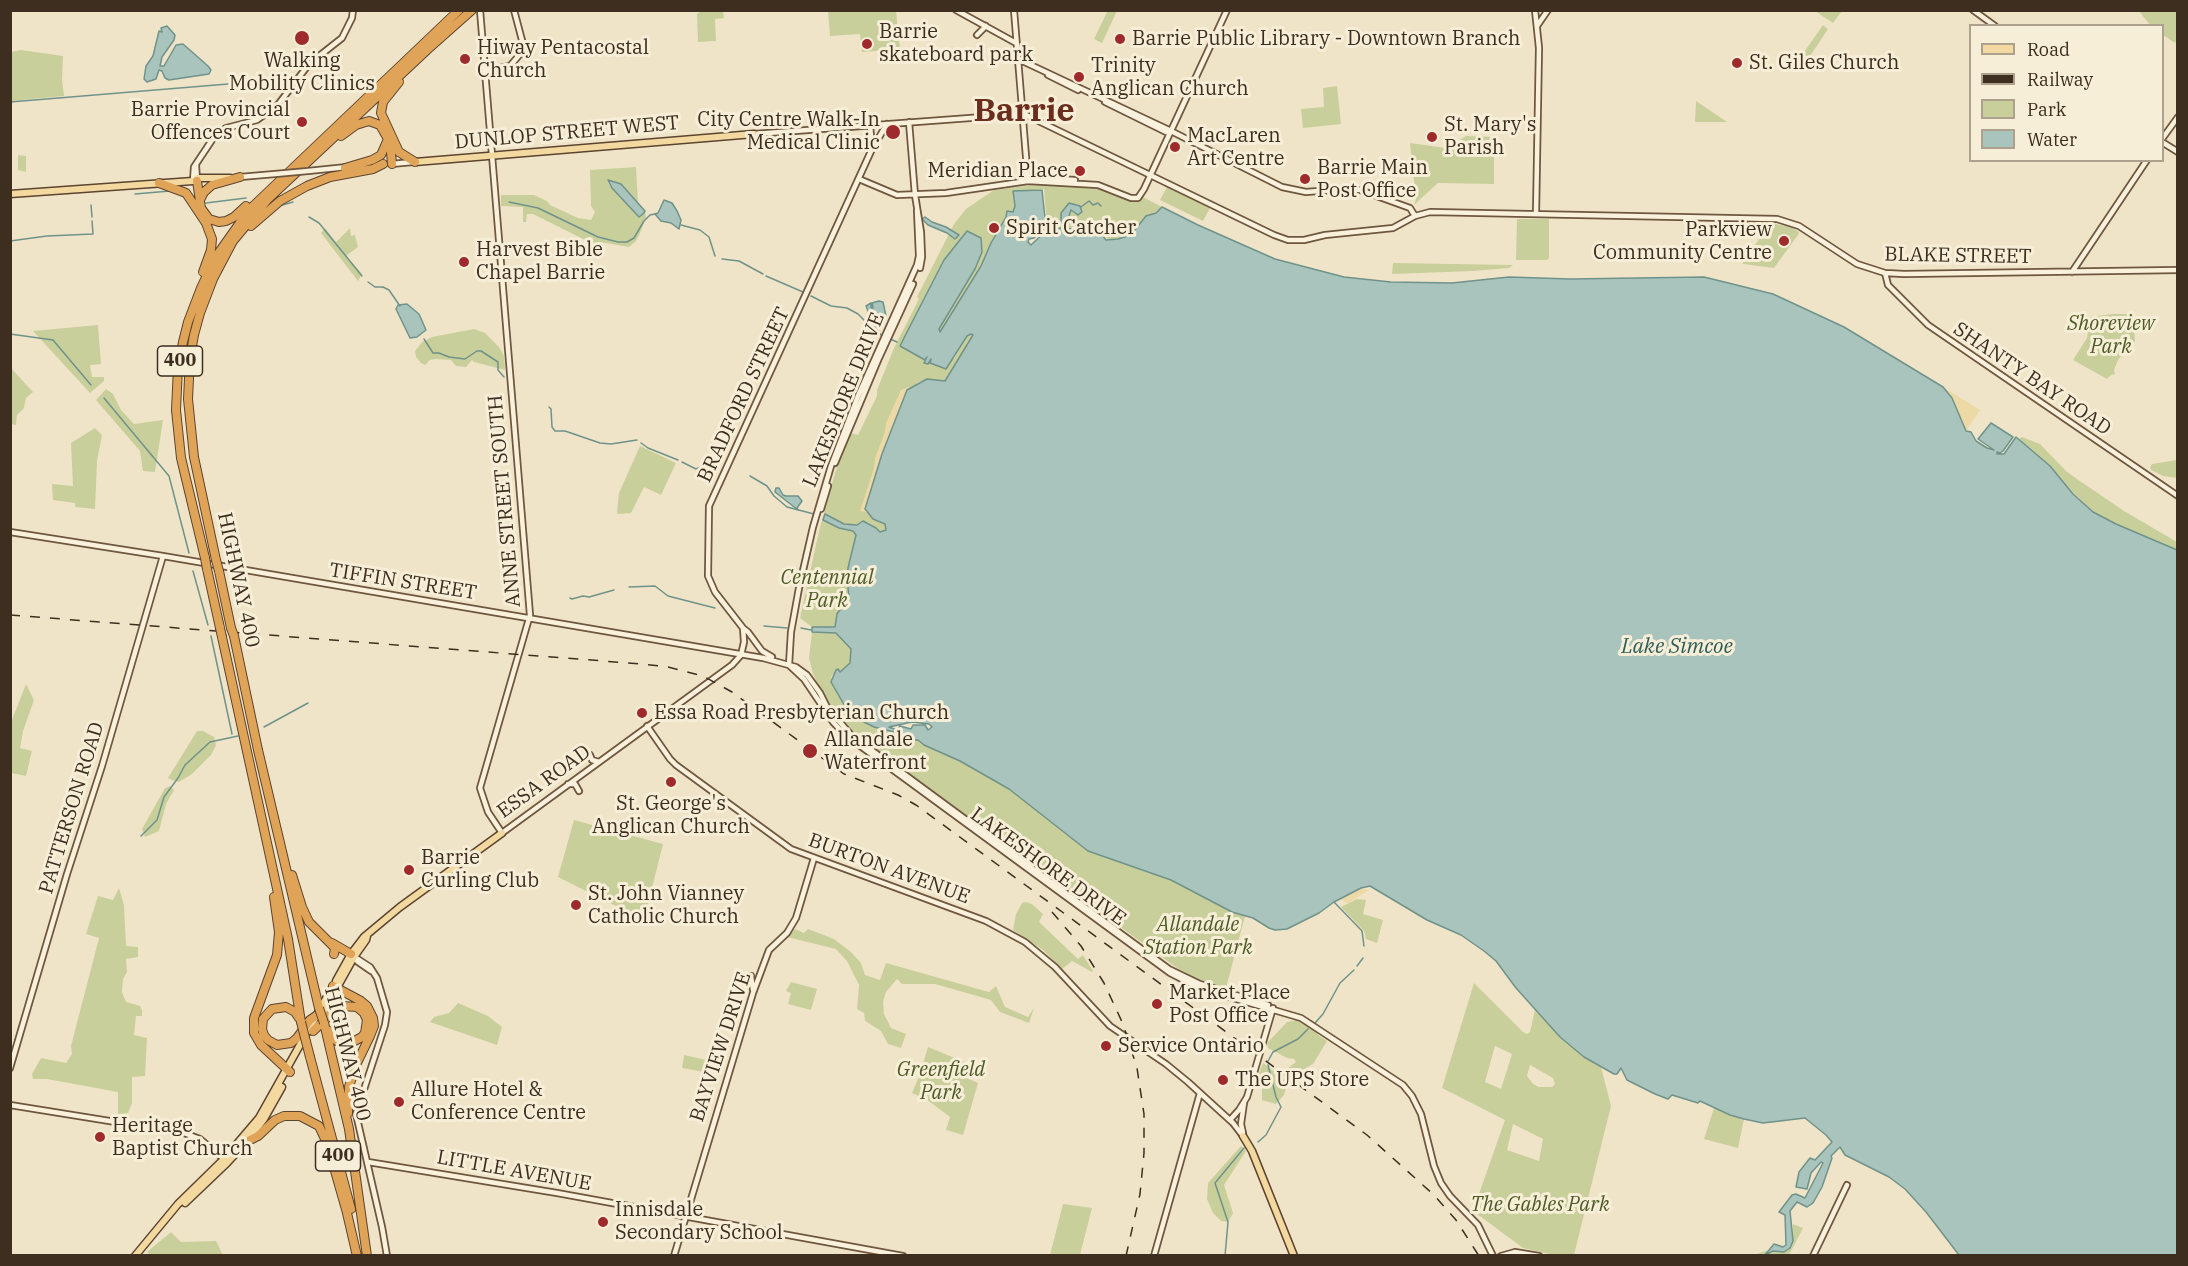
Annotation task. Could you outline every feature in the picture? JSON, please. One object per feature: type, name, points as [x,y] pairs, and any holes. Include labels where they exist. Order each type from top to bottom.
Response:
[{"type":"highway","name":"HIGHWAY 400","points":[[358,1256],[354,1220],[301,1022],[288,939],[273,866],[181,458],[176,410],[177,378],[183,342],[201,288],[215,258],[237,224],[271,187],[459,10]]},
{"type":"highway","name":"HIGHWAY 400","points":[[367,1256],[349,1129],[277,828],[194,457],[188,379],[200,313],[213,279],[233,241],[268,199],[472,10]]},
{"type":"highway","points":[[415,162],[399,152],[381,113],[383,102],[428,49]]},
{"type":"highway","points":[[319,150],[356,124],[369,121],[380,125],[388,139],[381,155],[345,168]]},
{"type":"highway","points":[[225,257],[257,220],[295,192],[330,177],[387,164],[390,135]]},
{"type":"highway","points":[[198,204],[204,192],[212,185],[240,177]]},
{"type":"highway","points":[[195,179],[198,204],[210,229],[212,239],[211,250],[202,275],[201,288]]},
{"type":"highway","points":[[159,183],[186,192],[209,219],[219,222],[234,217],[271,187]]},
{"type":"highway","points":[[277,828],[302,907],[309,922],[335,948],[334,954]]},
{"type":"highway","points":[[273,866],[271,875],[277,915],[278,943],[275,961],[261,998],[254,1033],[261,1045],[289,1071]]},
{"type":"highway","points":[[325,939],[352,956]]},
{"type":"highway","points":[[335,985],[367,1006],[374,1026],[355,1067],[349,1087],[349,1129]]},
{"type":"highway","points":[[314,1031],[338,1007],[346,1005],[360,1010],[365,1015],[367,1026],[365,1033],[357,1042],[345,1044],[334,1039],[324,1023]]},
{"type":"highway","points":[[301,1022],[291,1009],[276,1007],[265,1016],[262,1029],[268,1040],[283,1045],[297,1038],[310,1020],[316,1017]]},
{"type":"highway","points":[[246,1142],[258,1136],[275,1120],[284,1116],[310,1119],[324,1134],[358,1256]]},
{"type":"main road","points":[[195,179],[196,165],[201,155],[219,132],[233,126],[251,123],[277,106],[309,64],[342,38],[353,10]]},
{"type":"main road","name":"ANNE STREET SOUTH","points":[[480,10],[529,619],[480,788],[488,812],[502,833]]},
{"type":"main road","points":[[485,70],[510,66],[519,55],[523,44],[514,10]]},
{"type":"main road","points":[[956,10],[1016,43]]},
{"type":"main road","points":[[1014,10],[1029,181]]},
{"type":"main road","points":[[859,179],[897,195],[915,195],[1029,181],[1098,185],[1134,198],[1140,196],[1227,10]]},
{"type":"main road","points":[[1534,10],[1539,48],[1536,214]]},
{"type":"main road","points":[[1537,26],[1548,10]]},
{"type":"main road","points":[[1973,10],[1992,24]]},
{"type":"main road","points":[[977,35],[986,26]]},
{"type":"main road","points":[[1005,37],[1015,32]]},
{"type":"main road","points":[[1018,59],[1290,190],[1306,192],[1354,189],[1407,207],[1415,216]]},
{"type":"main road","name":"BLAKE STREET","points":[[1024,114],[1285,239],[1304,240],[1393,228],[1415,216],[1430,212],[1780,220],[1799,226],[1857,264],[1885,273],[2178,270]]},
{"type":"main road","name":"DUNLOP STREET WEST","points":[[10,194],[1024,114]]},
{"type":"main road","points":[[2164,138],[2178,117]]},
{"type":"main road","points":[[819,512],[849,426],[916,277],[921,256],[909,122]]},
{"type":"main road","name":"BRADFORD STREET","points":[[777,660],[762,651],[715,592],[708,576],[709,506],[872,149],[887,124]]},
{"type":"main road","points":[[870,125],[872,149]]},
{"type":"main road","points":[[2164,141],[2178,152]]},
{"type":"main road","points":[[2072,272],[2146,162]]},
{"type":"main road","name":"LAKESHORE DRIVE","points":[[793,627],[817,518],[844,431],[921,256]]},
{"type":"main road","name":"SHANTY BAY ROAD","points":[[1885,273],[1888,285],[1928,325],[2176,495]]},
{"type":"main road","name":"TIFFIN STREET","points":[[10,532],[777,660],[789,665]]},
{"type":"main road","name":"PATTERSON ROAD","points":[[10,1068],[163,556]]},
{"type":"main road","points":[[789,665],[793,627]]},
{"type":"main road","points":[[789,665],[793,627]]},
{"type":"main road","points":[[741,655],[745,637],[742,628]]},
{"type":"main road","points":[[727,652],[734,658],[732,665]]},
{"type":"main road","name":"ESSA ROAD","points":[[177,1207],[181,1207],[227,1163],[264,1119],[316,1017],[352,956],[367,936],[400,907],[732,665],[741,655]]},
{"type":"main road","name":"LAKESHORE DRIVE","points":[[789,665],[804,679],[833,722],[844,734],[1105,927],[1184,982],[1259,1006],[1273,1008]]},
{"type":"main road","name":"LAKESHORE DRIVE","points":[[789,665],[807,675],[820,693],[826,707],[851,735],[1169,969],[1200,984],[1273,1008]]},
{"type":"main road","name":"BURTON AVENUE","points":[[647,726],[670,759],[791,849],[986,921],[1013,934],[1047,959],[1106,1022],[1166,1064],[1230,1120],[1243,1136]]},
{"type":"main road","points":[[590,754],[592,760],[599,762]]},
{"type":"main road","points":[[568,784],[575,784],[579,791]]},
{"type":"main road","name":"BAYVIEW DRIVE","points":[[674,1256],[684,1216],[753,993],[769,950],[787,933],[796,918],[814,858]]},
{"type":"main road","points":[[352,956],[377,978],[384,998],[387,1019],[356,1114],[387,1256]]},
{"type":"main road","points":[[751,976],[753,993]]},
{"type":"main road","name":"ESSA ROAD","points":[[135,1256],[157,1228],[224,1160],[259,1118],[314,1031],[335,985]]},
{"type":"main road","points":[[1259,1006],[1266,1010],[1270,1018]]},
{"type":"main road","points":[[1294,1256],[1252,1150],[1243,1136],[1241,1123],[1244,1103],[1273,1008],[1302,1018],[1408,1090],[1424,1122],[1437,1176],[1448,1193],[1478,1225],[1493,1256]]},
{"type":"main road","points":[[1154,1256],[1200,1093]]},
{"type":"main road","points":[[1230,1120],[1244,1103]]},
{"type":"main road","points":[[10,1105],[188,1134],[200,1138],[224,1160]]},
{"type":"main road","name":"LITTLE AVENUE","points":[[368,1162],[903,1256]]},
{"type":"main road","points":[[1814,1256],[1847,1185]]},
{"type":"main road","points":[[1501,1256],[1512,1252],[1539,1256]]},
{"type":"green space","points":[[1108,10],[1117,11],[1102,43],[1094,39]]},
{"type":"green space","points":[[701,11],[723,11],[724,18],[715,19],[716,41],[698,42],[697,14]]},
{"type":"green space","points":[[828,11],[896,11],[900,49],[862,52],[860,34],[830,36]]},
{"type":"green space","points":[[1815,11],[1842,11],[1833,23]]},
{"type":"green space","points":[[2139,11],[2177,11],[2175,43],[2164,36],[2164,24],[2149,24]]},
{"type":"green space","points":[[1823,25],[1828,29],[1806,62],[1800,58]]},
{"type":"green space","points":[[21,50],[63,56],[64,96],[11,101],[11,52]]},
{"type":"green space","points":[[1337,86],[1341,124],[1303,128],[1301,109],[1324,107],[1323,88]]},
{"type":"green space","points":[[1696,101],[1727,122],[1695,122]]},
{"type":"green space","points":[[1466,136],[1494,137],[1494,184],[1438,183],[1414,205],[1416,199],[1410,143],[1446,148]]},
{"type":"green space","points":[[18,155],[26,156],[26,172],[18,170]]},
{"type":"green space","points":[[636,167],[638,203],[621,184],[608,183],[639,217],[645,211],[646,218],[639,235],[629,247],[600,242],[593,244],[533,214],[527,214],[526,222],[523,222],[523,207],[501,206],[501,195],[534,195],[578,218],[591,220],[595,212],[591,206],[590,170]]},
{"type":"green space","name":"Centennial Park","points":[[1032,185],[1094,187],[1134,201],[1143,197],[1162,207],[1148,215],[1131,235],[1109,240],[1100,232],[1063,228],[1062,226],[1049,229],[1044,189],[1014,191],[1013,212],[1007,211],[1007,218],[991,243],[981,266],[940,332],[939,329],[975,269],[982,252],[981,238],[967,231],[944,260],[901,346],[924,360],[927,357],[925,362],[928,364],[930,359],[930,362],[954,359],[967,336],[971,334],[973,337],[945,381],[927,379],[917,383],[866,512],[880,523],[885,524],[886,530],[880,532],[868,522],[855,539],[848,568],[849,598],[847,603],[843,604],[837,615],[835,627],[812,627],[800,618],[819,531],[835,473],[850,433],[858,435],[877,396],[877,390],[894,348],[919,299],[917,297],[954,224],[966,209],[994,190]]},
{"type":"green space","points":[[1167,187],[1210,208],[1203,221],[1160,200]]},
{"type":"green space","points":[[1517,219],[1549,219],[1549,258],[1547,260],[1516,260]]},
{"type":"green space","points":[[1771,223],[1791,227],[1799,232],[1798,235],[1774,268],[1743,264],[1743,261]]},
{"type":"green space","points":[[325,228],[336,242],[350,228],[351,236],[355,235],[358,247],[346,256],[362,274],[358,281],[321,233]]},
{"type":"green space","points":[[1393,263],[1513,265],[1509,268],[1473,271],[1392,274]]},
{"type":"green space","name":"Shoreview Park","points":[[2133,314],[2135,341],[2118,360],[2114,370],[2115,374],[2107,379],[2073,360],[2087,338],[2090,317]]},
{"type":"green space","points":[[98,325],[101,364],[90,365],[92,377],[104,377],[104,381],[90,393],[33,331]]},
{"type":"green space","points":[[474,329],[485,333],[499,347],[504,356],[505,370],[472,360],[466,367],[456,366],[451,360],[436,359],[430,360],[425,365],[416,357],[415,351],[422,342],[432,337]]},
{"type":"green space","points":[[11,368],[33,392],[26,398],[24,408],[17,415],[16,425],[11,424]]},
{"type":"green space","points":[[106,389],[113,394],[121,410],[134,424],[163,420],[155,472],[143,471],[140,451],[96,400]]},
{"type":"green space","points":[[95,428],[102,435],[97,461],[95,509],[75,507],[75,503],[53,500],[52,484],[73,486],[71,443]]},
{"type":"green space","points":[[2022,437],[2040,444],[2077,479],[2124,511],[2177,542],[2177,550],[2093,512],[2019,439]]},
{"type":"green space","points":[[640,446],[676,463],[661,495],[644,487],[631,513],[619,514],[617,513],[619,493]]},
{"type":"green space","points":[[2177,460],[2177,478],[2163,476],[2151,470],[2150,467],[2152,464]]},
{"type":"green space","name":"Allandale Station Park","points":[[812,632],[838,634],[851,649],[850,663],[839,672],[838,669],[831,677],[862,722],[918,740],[960,761],[1009,789],[1088,851],[1171,880],[1232,912],[1245,916],[1226,988],[1199,980],[1177,968],[850,731],[830,710],[813,674],[809,658]]},
{"type":"green space","points":[[26,684],[34,700],[23,731],[20,748],[32,751],[26,776],[11,773],[10,725]]},
{"type":"green space","points":[[197,731],[203,731],[214,737],[216,745],[211,755],[192,774],[179,782],[168,778]]},
{"type":"green space","points":[[170,786],[174,790],[166,804],[159,831],[145,837],[142,829],[165,788]]},
{"type":"green space","points":[[574,820],[663,844],[644,920],[558,877]]},
{"type":"green space","points":[[119,888],[124,905],[126,946],[138,947],[138,957],[126,959],[127,972],[123,979],[122,992],[126,1002],[140,1006],[142,1010],[142,1016],[136,1016],[134,1035],[147,1038],[145,1076],[132,1077],[132,1103],[128,1113],[118,1114],[118,1092],[47,1079],[33,1079],[32,1074],[41,1058],[66,1063],[72,1054],[71,1046],[99,938],[86,934],[98,896],[113,900]]},
{"type":"green space","points":[[1357,899],[1366,900],[1363,914],[1383,920],[1377,943],[1366,939],[1364,931],[1341,907]]},
{"type":"green space","points":[[1022,903],[1032,904],[1043,914],[1039,922],[1078,959],[1083,955],[1092,972],[1072,961],[1062,969],[1043,950],[1013,930],[1016,914]]},
{"type":"green space","points":[[795,929],[804,933],[808,929],[834,939],[861,963],[865,975],[880,980],[886,963],[989,992],[996,986],[1005,1007],[1028,1017],[1034,1008],[1029,1023],[1000,1012],[991,1000],[935,984],[902,984],[897,979],[886,992],[883,1002],[884,1014],[891,1028],[906,1034],[901,1048],[888,1044],[881,1031],[865,1021],[864,1013],[857,1009],[859,985],[847,961],[836,949],[787,937]]},
{"type":"green space","points":[[791,982],[817,989],[811,1010],[788,1004],[791,993],[786,991]]},
{"type":"green space","name":"The Gables Park","points":[[1474,983],[1523,1032],[1527,1034],[1530,1032],[1535,1010],[1560,1037],[1584,1057],[1601,1067],[1611,1106],[1574,1255],[1554,1255],[1523,1248],[1473,1211],[1505,1120],[1442,1088]],"holes":[[[1495,1046],[1512,1054],[1501,1089],[1485,1082]],[[1530,1065],[1553,1078],[1555,1084],[1552,1087],[1539,1087],[1533,1084],[1527,1076]],[[1513,1124],[1543,1139],[1539,1161],[1507,1150]]]},
{"type":"green space","points":[[458,1003],[488,1016],[502,1027],[497,1045],[430,1022],[434,1017],[449,1013]]},
{"type":"green space","points":[[1297,1020],[1316,1031],[1327,1041],[1313,1064],[1294,1075],[1288,1068],[1296,1062],[1294,1059],[1287,1058],[1268,1048],[1267,1043],[1287,1022]]},
{"type":"green space","name":"Greenfield Park","points":[[928,1047],[967,1063],[962,1076],[978,1083],[963,1135],[946,1130],[950,1117],[926,1099],[912,1093]]},
{"type":"green space","points":[[684,1055],[711,1061],[709,1073],[682,1068]]},
{"type":"green space","points":[[1263,1063],[1288,1082],[1284,1095],[1276,1104],[1262,1100],[1262,1089],[1265,1085],[1259,1073]]},
{"type":"green space","points":[[1714,1108],[1744,1119],[1738,1148],[1704,1139]]},
{"type":"green space","points":[[1241,1146],[1246,1151],[1224,1185],[1233,1213],[1228,1222],[1221,1221],[1213,1213],[1207,1199],[1208,1183]]},
{"type":"green space","points":[[1063,1204],[1092,1208],[1080,1255],[1050,1255]]},
{"type":"green space","points":[[1793,1224],[1803,1228],[1789,1255],[1750,1256],[1769,1250],[1766,1255],[1792,1245]]},
{"type":"green space","points":[[171,1232],[181,1242],[216,1241],[223,1255],[150,1255],[147,1252]]},
{"type":"sand","points":[[910,387],[882,454],[866,512],[860,511],[886,423],[901,390]]},
{"type":"sand","points":[[1943,387],[1980,410],[1966,431],[1952,398]]},
{"type":"sand","points":[[1361,888],[1369,890],[1348,903],[1344,902],[1342,898]]},
{"type":"water","points":[[167,26],[175,35],[162,57],[160,66],[164,66],[176,45],[183,44],[208,66],[211,70],[209,74],[169,80],[159,70],[156,79],[147,82],[144,79],[146,66],[153,56],[159,31],[162,32],[161,28]]},
{"type":"water","points":[[608,180],[621,184],[645,211],[643,214],[639,217],[612,188]]},
{"type":"water","name":"Lake Simcoe","points":[[1042,190],[1046,227],[1034,238],[1029,239],[1028,242],[1031,245],[1047,230],[1063,226],[1064,228],[1100,232],[1106,240],[1118,239],[1131,235],[1146,216],[1156,213],[1162,207],[1275,259],[1344,277],[1391,282],[1452,283],[1509,277],[1570,279],[1704,277],[1773,294],[1844,327],[1943,387],[1952,398],[1966,431],[1971,432],[1976,441],[1987,448],[1994,450],[1978,439],[1991,423],[2013,437],[2003,451],[1997,454],[2004,454],[2016,437],[2050,466],[2073,494],[2093,512],[2177,550],[2177,1255],[1959,1255],[1905,1189],[1889,1177],[1845,1155],[1840,1147],[1831,1156],[1822,1187],[1813,1203],[1807,1207],[1797,1202],[1790,1211],[1793,1241],[1790,1248],[1784,1252],[1773,1251],[1765,1255],[1774,1244],[1783,1247],[1786,1245],[1785,1215],[1779,1212],[1792,1195],[1796,1194],[1805,1198],[1823,1163],[1821,1162],[1811,1173],[1807,1189],[1796,1187],[1799,1172],[1810,1158],[1815,1160],[1832,1142],[1805,1118],[1763,1123],[1744,1119],[1700,1101],[1698,1103],[1672,1095],[1668,1099],[1655,1094],[1627,1080],[1621,1068],[1617,1074],[1614,1074],[1584,1057],[1560,1037],[1516,988],[1496,961],[1484,951],[1461,935],[1427,920],[1370,886],[1361,888],[1287,929],[1275,930],[1253,918],[1232,912],[1171,880],[1088,851],[1009,789],[960,761],[918,740],[874,727],[850,715],[831,682],[836,670],[840,672],[850,663],[851,649],[836,633],[812,632],[812,627],[835,627],[837,614],[847,603],[849,597],[848,568],[856,535],[853,531],[839,528],[823,520],[825,514],[844,524],[857,525],[863,521],[880,532],[886,530],[885,524],[873,519],[865,509],[882,454],[907,390],[927,379],[945,381],[973,335],[967,336],[946,369],[930,363],[931,359],[928,364],[924,363],[927,357],[925,360],[900,346],[944,260],[967,231],[981,238],[982,252],[975,269],[939,329],[940,332],[981,266],[1007,211],[1013,212],[1015,206],[1013,191]],"holes":[[[912,722],[929,724],[932,727],[928,730],[925,725],[913,725],[911,729],[900,726],[897,730],[889,727]]]},
{"type":"water","points":[[664,200],[672,203],[677,211],[681,220],[679,229],[671,223],[661,221],[655,214],[658,213]]},
{"type":"water","points":[[1069,203],[1080,206],[1082,212],[1078,215],[1071,210],[1068,219],[1061,224],[1061,213]]},
{"type":"water","points":[[925,217],[959,235],[955,239],[928,225],[922,219]]},
{"type":"water","points":[[883,302],[886,316],[882,320],[876,320],[870,316],[866,306],[871,303],[871,308],[873,308],[872,303]]},
{"type":"water","points":[[407,304],[419,314],[426,330],[417,337],[410,338],[396,309],[398,305]]},
{"type":"water","points":[[776,488],[779,488],[783,495],[798,496],[802,501],[798,510],[775,492]]},
{"type":"waterway","points":[[10,102],[228,84]]},
{"type":"waterway","points":[[135,194],[170,191]]},
{"type":"waterway","points":[[206,203],[246,198]]},
{"type":"waterway","points":[[1081,207],[1089,201],[1093,205],[1098,203],[1101,206]]},
{"type":"waterway","points":[[279,206],[293,202]]},
{"type":"waterway","points":[[509,202],[538,208],[598,237],[618,242],[627,242],[634,238],[644,221],[650,215],[655,214]]},
{"type":"waterway","points":[[91,205],[92,217]]},
{"type":"waterway","points":[[309,217],[319,223],[362,276]]},
{"type":"waterway","points":[[10,241],[47,236],[93,234],[92,221]]},
{"type":"waterway","points":[[681,225],[700,230],[709,237],[715,256]]},
{"type":"waterway","points":[[722,259],[739,261],[763,274]]},
{"type":"waterway","points":[[766,276],[803,292]]},
{"type":"waterway","points":[[368,282],[375,287],[389,290],[400,306]]},
{"type":"waterway","points":[[811,296],[831,306],[847,308],[858,314],[868,324],[874,325],[881,335]]},
{"type":"waterway","points":[[10,334],[53,340],[91,385]]},
{"type":"waterway","points":[[424,339],[433,353],[449,357],[465,359],[481,351],[498,362],[498,370],[504,377]]},
{"type":"waterway","points":[[890,339],[897,342]]},
{"type":"waterway","points":[[104,398],[169,476],[189,553]]},
{"type":"waterway","points":[[549,407],[552,427],[555,431],[565,431],[600,443],[611,444],[637,440]]},
{"type":"waterway","points":[[641,443],[678,460]]},
{"type":"waterway","points":[[682,462],[696,469],[716,460]]},
{"type":"waterway","points":[[750,476],[767,486],[774,496],[787,507],[814,514]]},
{"type":"waterway","points":[[193,571],[208,625]]},
{"type":"waterway","points":[[629,587],[655,586],[668,596],[715,608]]},
{"type":"waterway","points":[[570,598],[589,597],[614,590]]},
{"type":"waterway","points":[[764,626],[787,628]]},
{"type":"waterway","points":[[801,628],[811,630]]},
{"type":"waterway","points":[[211,636],[232,734]]},
{"type":"waterway","points":[[264,727],[308,703]]},
{"type":"waterway","points":[[141,836],[157,820],[164,797],[185,765],[210,742],[238,736]]},
{"type":"waterway","points":[[1334,902],[1362,931],[1364,946]]},
{"type":"waterway","points":[[1357,966],[1363,958]]},
{"type":"waterway","points":[[1315,1023],[1323,1014],[1340,983],[1354,970]]},
{"type":"waterway","points":[[1268,1061],[1273,1052],[1298,1039],[1308,1029]]},
{"type":"waterway","points":[[1258,1142],[1266,1135],[1281,1107],[1276,1097],[1268,1065]]},
{"type":"waterway","points":[[1225,1256],[1228,1222],[1215,1183],[1244,1148]]},
{"type":"railway","points":[[10,615],[642,664],[668,667],[703,676],[732,692],[844,774],[898,795],[916,805],[1367,1135],[1434,1195],[1456,1220],[1479,1256]]},
{"type":"railway","points":[[1052,912],[1081,946],[1104,983],[1123,1024],[1137,1068],[1144,1114],[1144,1153],[1140,1194],[1126,1256]]},
{"type":"place","name":"Walking Mobility Clinics","points":[[302,38]]},
{"type":"place","name":"Barrie Public Library - Downtown Branch","points":[[1120,39]]},
{"type":"place","name":"Barrie skateboard park","points":[[867,44]]},
{"type":"place","name":"Hiway Pentacostal Church","points":[[465,59]]},
{"type":"place","name":"St. Giles Church","points":[[1737,63]]},
{"type":"place","name":"Trinity Anglican Church","points":[[1079,77]]},
{"type":"place","name":"Barrie Provincial Offences Court","points":[[302,122]]},
{"type":"place","name":"City Centre Walk-In Medical Clinic","points":[[893,132]]},
{"type":"place","name":"St. Mary's Parish","points":[[1432,137]]},
{"type":"place","name":"MacLaren Art Centre","points":[[1175,147]]},
{"type":"place","name":"Meridian Place","points":[[1080,171]]},
{"type":"place","name":"Barrie Main Post Office","points":[[1305,179]]},
{"type":"place","name":"Spirit Catcher","points":[[994,228]]},
{"type":"place","name":"Parkview Community Centre","points":[[1784,241]]},
{"type":"place","name":"Harvest Bible Chapel Barrie","points":[[464,262]]},
{"type":"place","name":"Essa Road Presbyterian Church","points":[[642,713]]},
{"type":"place","name":"Allandale Waterfront","points":[[810,751]]},
{"type":"place","name":"St. George's Anglican Church","points":[[671,782]]},
{"type":"place","name":"Barrie Curling Club","points":[[409,870]]},
{"type":"place","name":"St. John Vianney Catholic Church","points":[[576,905]]},
{"type":"place","name":"Market Place Post Office","points":[[1157,1004]]},
{"type":"place","name":"Service Ontario","points":[[1106,1046]]},
{"type":"place","name":"The UPS Store","points":[[1223,1080]]},
{"type":"place","name":"Allure Hotel & Conference Centre","points":[[399,1102]]},
{"type":"place","name":"Heritage Baptist Church","points":[[100,1137]]},
{"type":"place","name":"Innisdale Secondary School","points":[[603,1222]]},
{"type":"district","name":"Barrie","points":[[1024,112]]}]
